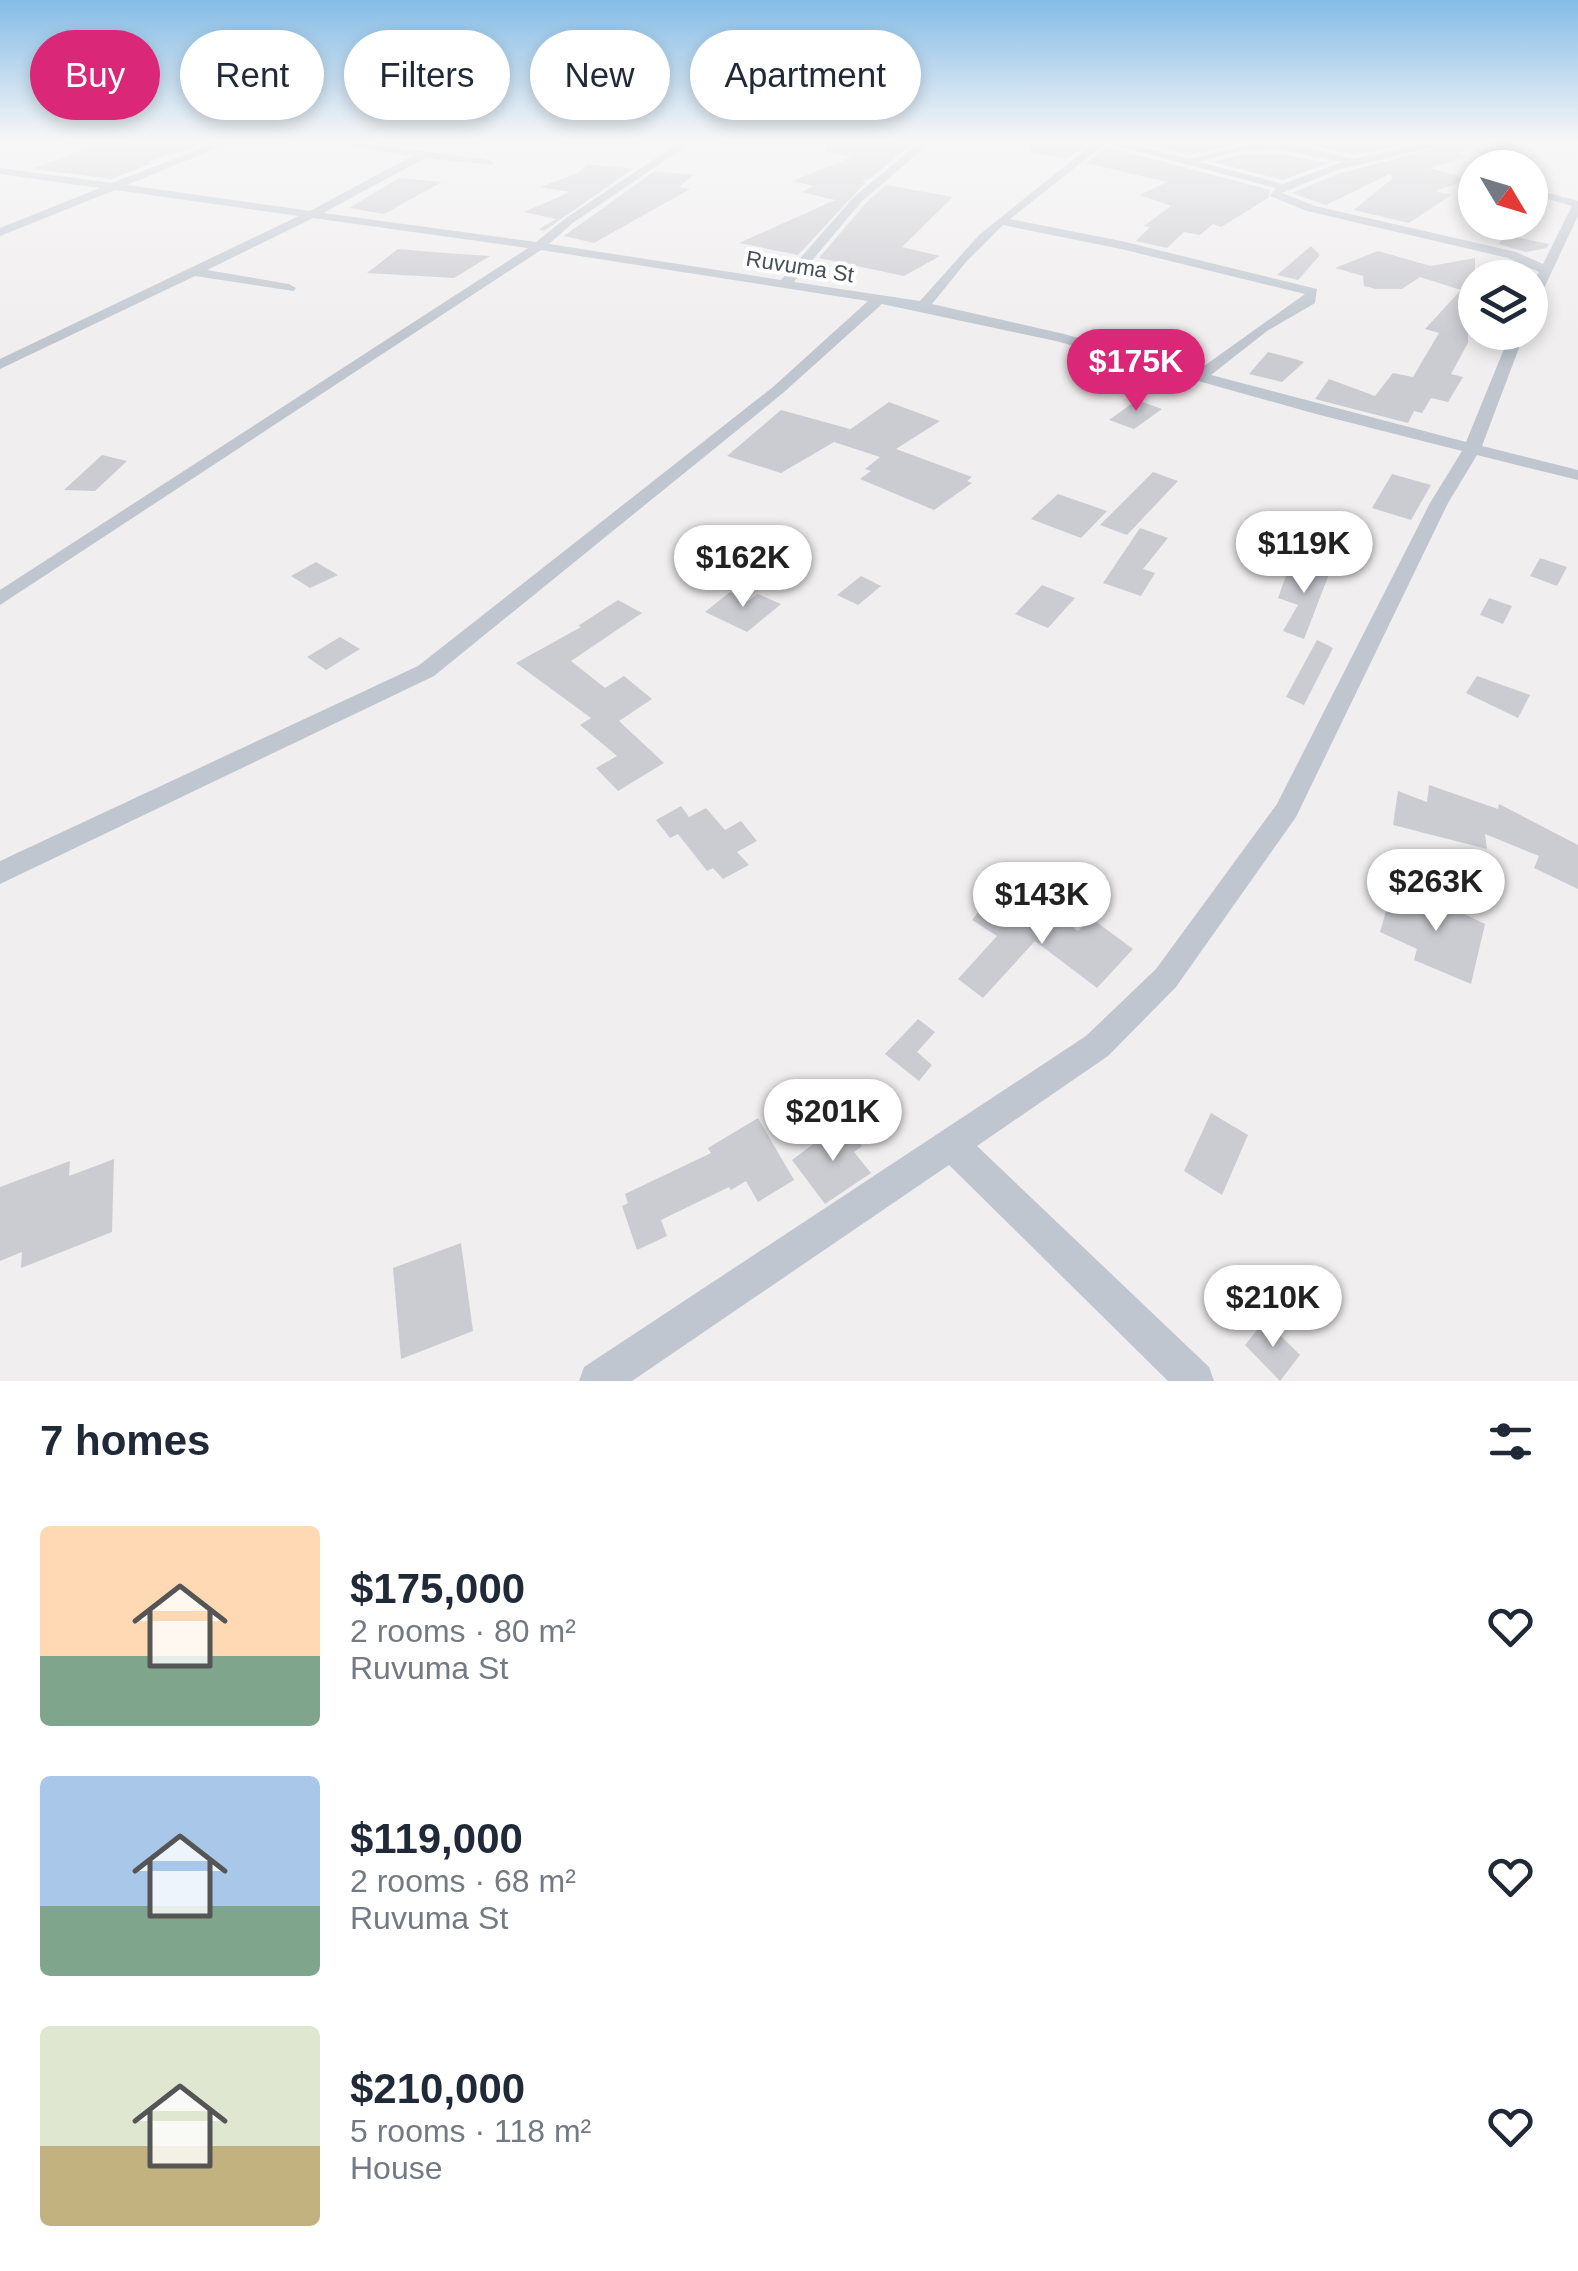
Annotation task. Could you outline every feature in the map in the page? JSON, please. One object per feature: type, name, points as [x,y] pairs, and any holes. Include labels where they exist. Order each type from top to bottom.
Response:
[{"type":"street","points":[[0,232],[61,206]]},
{"type":"street","name":"Ruvuma St","points":[[251,206],[539,246],[924,306],[1059,337],[1578,475]]},
{"type":"street","points":[[0,366],[327,206]]},
{"type":"street","points":[[0,600],[539,246],[590,206]]},
{"type":"street","points":[[786,284],[852,206]]},
{"type":"street","points":[[924,306],[944,277],[1020,206]]},
{"type":"street","points":[[1301,206],[1488,248],[1519,260]]},
{"type":"street","points":[[1548,264],[1577,206]]},
{"type":"street","points":[[1001,221],[1312,292],[1310,300],[1262,328],[1200,376]]},
{"type":"street","points":[[191,272],[289,288]]},
{"type":"street","points":[[0,873],[426,670],[778,390],[879,299]]},
{"type":"street","points":[[0,345],[29,351]]},
{"type":"street","points":[[598,1381],[1097,1046],[1166,978],[1221,907],[1287,810],[1438,504],[1472,449],[1511,350]]},
{"type":"street","points":[[951,1144],[1195,1381]]},
{"type":"building","points":[[352,206],[398,206],[384,214],[349,208]]},
{"type":"building","points":[[537,206],[579,206],[544,231],[539,229],[556,219],[524,212]]},
{"type":"building","points":[[605,206],[659,206],[594,243],[564,236]]},
{"type":"building","points":[[821,206],[843,206],[798,255],[739,243]]},
{"type":"building","points":[[863,206],[943,206],[902,247],[940,256],[904,276],[819,258]]},
{"type":"building","points":[[1170,206],[1254,206],[1221,227],[1213,224],[1200,235],[1184,232],[1167,248],[1136,241],[1150,227],[1144,226]]},
{"type":"building","points":[[1358,206],[1434,206],[1409,223],[1354,210]]},
{"type":"building","points":[[1502,240],[1530,240],[1549,244],[1547,248],[1526,252],[1498,244]]},
{"type":"building","points":[[1311,246],[1320,255],[1298,280],[1277,275]]},
{"type":"building","points":[[398,249],[490,256],[454,278],[367,273]]},
{"type":"building","points":[[1378,251],[1431,266],[1458,261],[1458,289],[1420,277],[1402,289],[1376,289],[1364,286],[1363,276],[1335,268]]},
{"type":"building","points":[[1458,293],[1458,350],[1464,350],[1451,374],[1463,377],[1448,402],[1431,398],[1422,413],[1414,411],[1408,423],[1315,399],[1329,379],[1375,396],[1393,373],[1413,377],[1439,333],[1425,329]]},
{"type":"building","points":[[1268,352],[1304,362],[1282,382],[1249,374]]},
{"type":"building","points":[[1137,400],[1162,409],[1134,429],[1109,420]]},
{"type":"building","points":[[889,402],[940,421],[896,449],[972,477],[967,481],[972,483],[934,510],[860,479],[871,471],[865,469],[880,457],[834,442],[781,473],[727,456],[781,410],[850,429],[845,433]]},
{"type":"building","points":[[102,455],[127,461],[95,491],[64,490]]},
{"type":"building","points":[[1153,472],[1178,481],[1127,535],[1100,525]]},
{"type":"building","points":[[1392,474],[1431,485],[1411,520],[1372,508]]},
{"type":"building","points":[[1058,494],[1107,511],[1081,538],[1031,519]]},
{"type":"building","points":[[1140,528],[1168,538],[1143,569],[1155,573],[1141,596],[1103,583]]},
{"type":"building","points":[[1540,558],[1567,567],[1557,586],[1530,576]]},
{"type":"building","points":[[1299,560],[1331,569],[1304,639],[1283,631],[1298,605],[1278,598],[1287,573],[1298,577]]},
{"type":"building","points":[[316,562],[338,575],[310,588],[291,576]]},
{"type":"building","points":[[861,576],[881,586],[858,605],[837,595]]},
{"type":"building","points":[[1042,585],[1075,598],[1048,628],[1015,614]]},
{"type":"building","points":[[730,592],[748,601],[758,594],[781,604],[747,632],[705,612]]},
{"type":"building","points":[[1489,598],[1512,606],[1503,624],[1480,615]]},
{"type":"building","points":[[618,600],[642,613],[571,661],[605,688],[624,676],[652,699],[619,721],[664,763],[618,791],[596,768],[617,756],[580,725],[591,718],[516,663],[581,627],[578,626]]},
{"type":"building","points":[[340,637],[360,649],[326,670],[307,657]]},
{"type":"building","points":[[1317,640],[1333,648],[1304,705],[1286,697]]},
{"type":"building","points":[[1477,676],[1530,695],[1518,718],[1466,693]]},
{"type":"building","points":[[1429,785],[1498,809],[1499,804],[1578,845],[1578,889],[1534,868],[1539,856],[1485,834],[1487,849],[1393,825],[1398,791],[1427,802]]},
{"type":"building","points":[[681,806],[689,817],[706,808],[725,830],[741,821],[757,841],[737,852],[749,865],[723,879],[713,868],[707,871],[678,834],[670,838],[656,820]]},
{"type":"building","points":[[1416,891],[1485,924],[1471,984],[1414,960],[1417,949],[1380,932],[1391,894],[1412,903]]},
{"type":"building","points":[[990,897],[1034,924],[1049,910],[1078,931],[1091,918],[1133,949],[1097,988],[1035,941],[983,998],[958,979],[997,936],[972,920]]},
{"type":"building","points":[[918,1019],[935,1032],[917,1052],[932,1065],[919,1081],[885,1054]]},
{"type":"building","points":[[1211,1113],[1248,1135],[1222,1195],[1184,1171]]},
{"type":"building","points":[[758,1118],[794,1180],[758,1202],[746,1181],[731,1190],[729,1187],[661,1220],[667,1236],[637,1250],[622,1206],[628,1203],[625,1194],[711,1153],[708,1148]]},
{"type":"building","points":[[843,1122],[862,1146],[854,1152],[871,1173],[825,1204],[792,1160]]},
{"type":"building","points":[[114,1159],[112,1232],[21,1268],[22,1252],[0,1261],[0,1187],[70,1161],[69,1176]]},
{"type":"building","points":[[461,1243],[473,1331],[401,1359],[393,1268]]},
{"type":"building","points":[[1265,1320],[1300,1355],[1280,1381],[1245,1345]]}]
